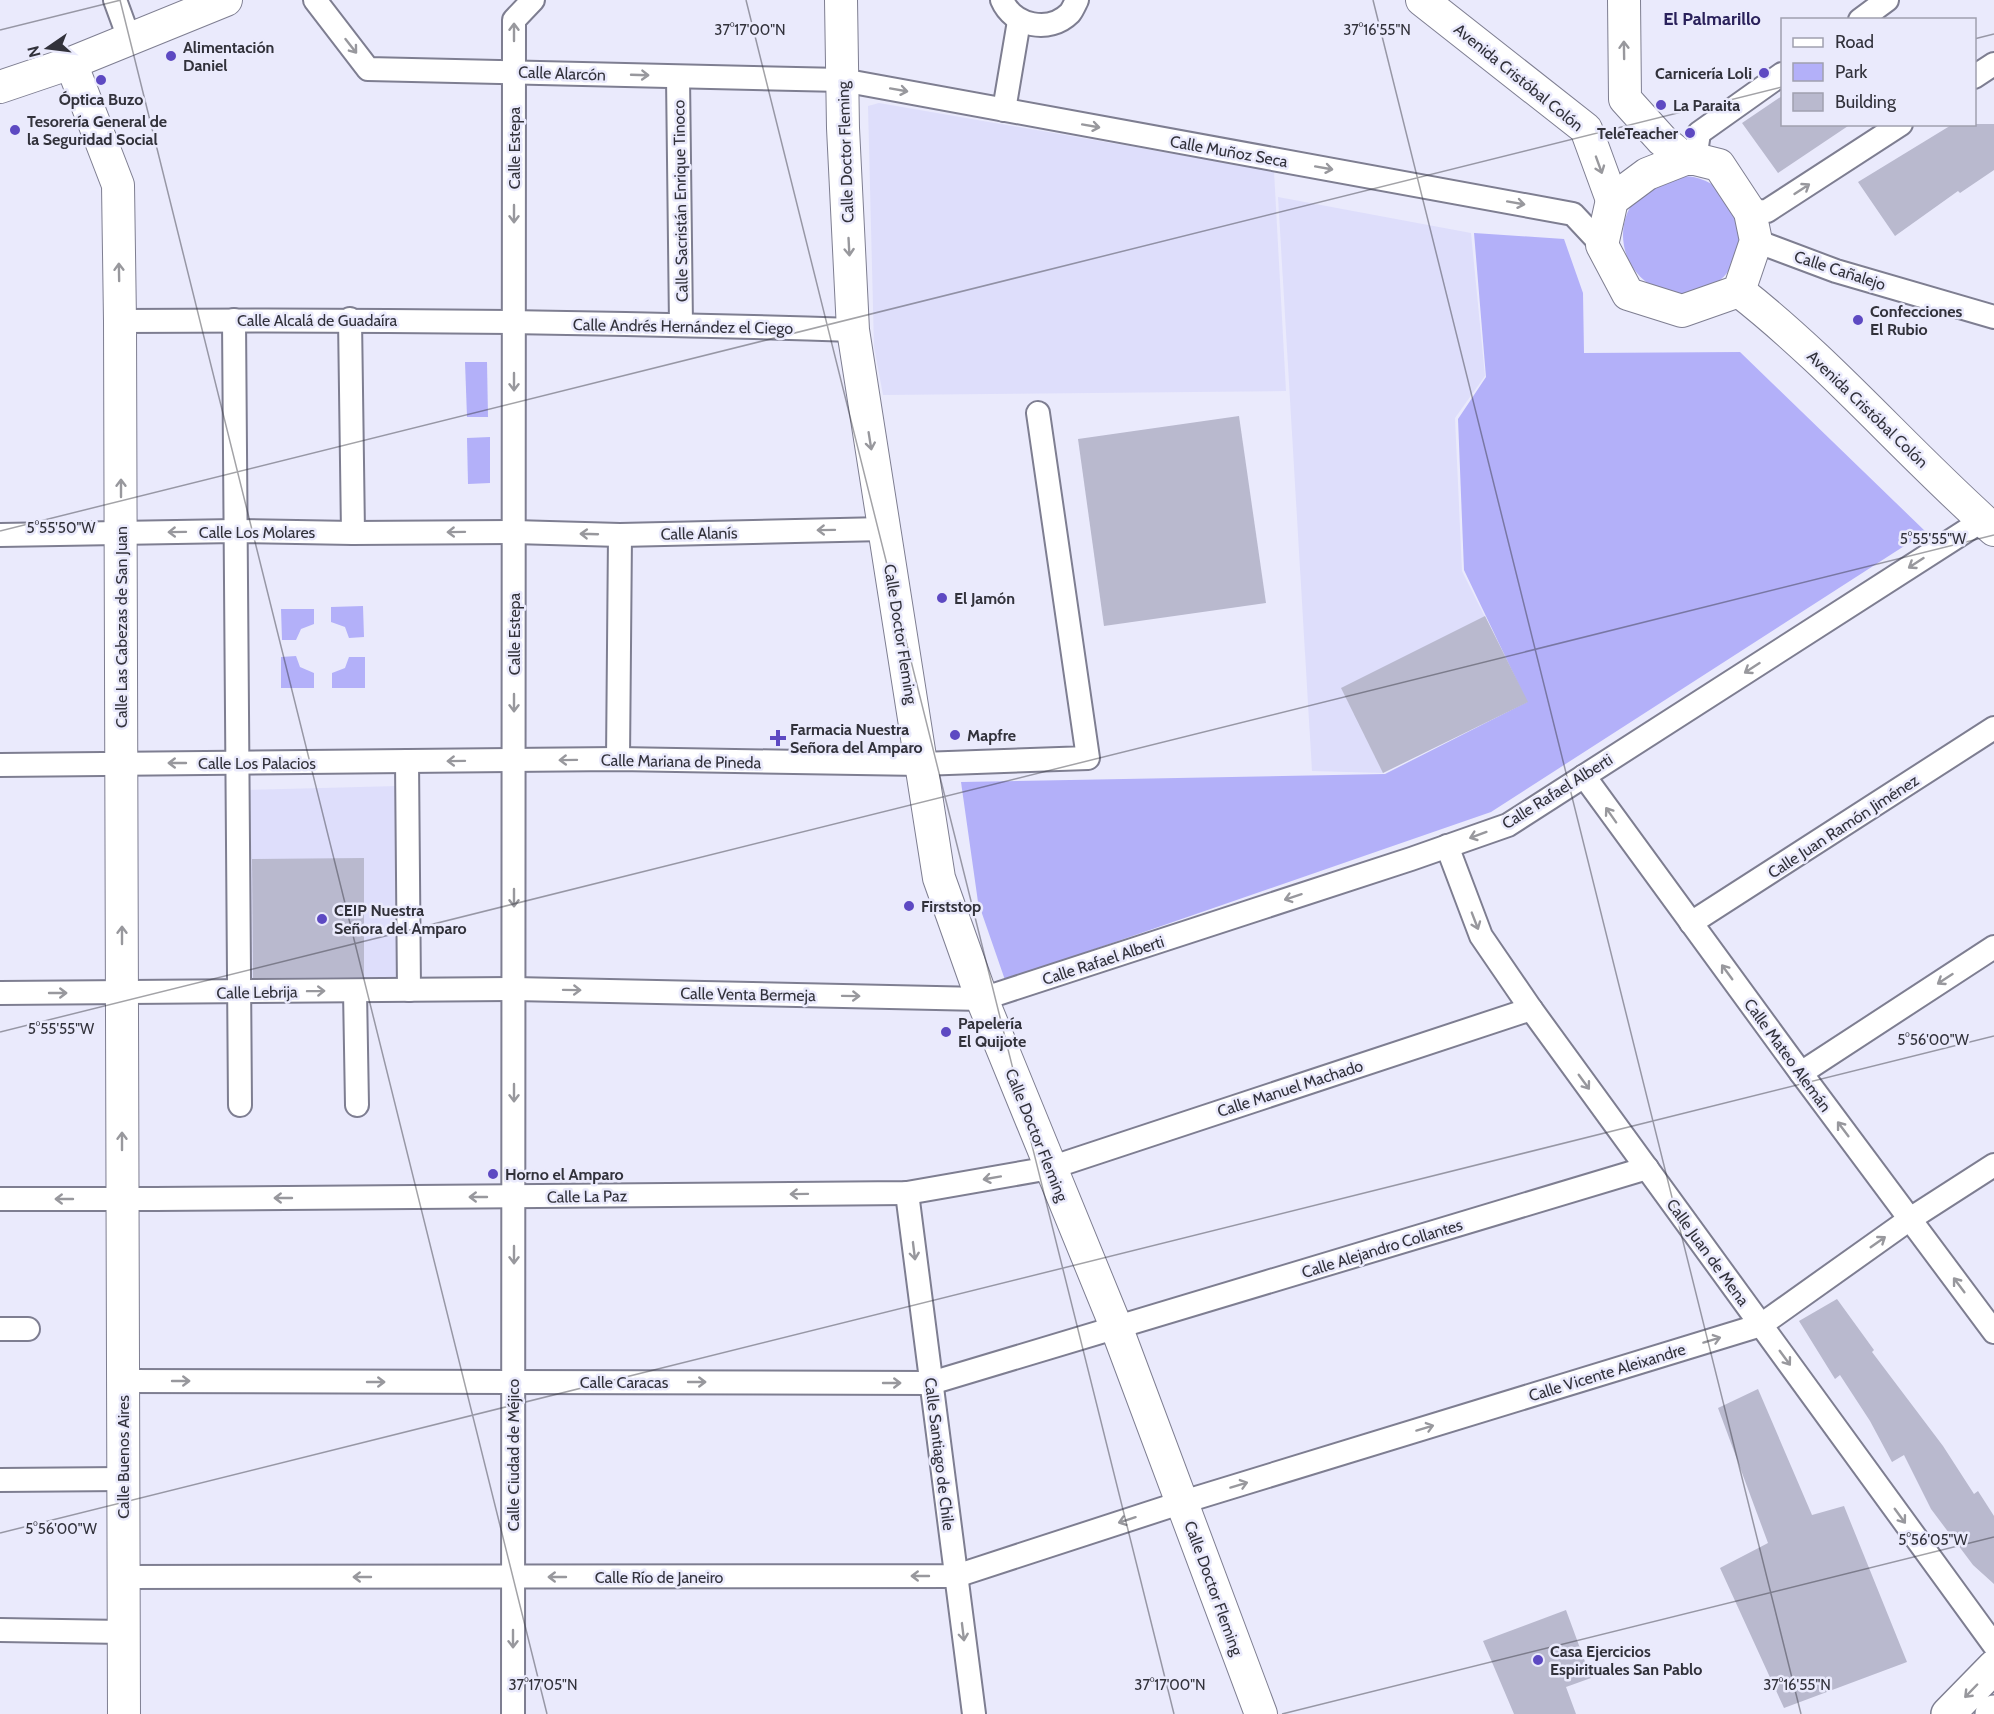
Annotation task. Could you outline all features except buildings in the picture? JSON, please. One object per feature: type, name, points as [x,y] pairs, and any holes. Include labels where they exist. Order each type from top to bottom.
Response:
[{"type":"main road","points":[[0,87],[130,41],[226,0]]},
{"type":"main road","name":"Calle Doctor Fleming","points":[[841,0],[842,80],[853,330],[939,878],[982,999],[1117,1329],[1261,1714]]},
{"type":"main road","name":"Avenida Cristóbal Colón","points":[[1422,0],[1586,129],[1612,200]]},
{"type":"main road","points":[[1624,0],[1625,99],[1662,140],[1690,159],[1719,165],[1753,226],[1738,291],[1682,311],[1628,294],[1602,245],[1612,200],[1647,174],[1690,159]]},
{"type":"main road","name":"Calle Las Cabezas de San Juan","points":[[71,63],[118,185],[123,1200]]},
{"type":"main road","name":"Avenida Cristóbal Colón","points":[[1738,291],[1771,316],[1988,525]]},
{"type":"main road","name":"Calle Buenos Aires","points":[[123,1200],[124,1714]]},
{"type":"main road","points":[[1948,1714],[1994,1667]]},
{"type":"street","points":[[115,0],[130,41]]},
{"type":"street","name":"Calle Alarcón","points":[[315,0],[368,69],[842,80]]},
{"type":"street","name":"Calle Estepa","points":[[514,1197],[514,20],[533,0]]},
{"type":"street","points":[[1002,0],[1005,9],[1019,21],[1037,26],[1055,23],[1070,12],[1077,0]]},
{"type":"street","points":[[1863,18],[1887,0]]},
{"type":"street","points":[[1004,110],[1019,21]]},
{"type":"street","points":[[1976,76],[1994,64]]},
{"type":"street","points":[[1690,159],[1699,133],[1781,75]]},
{"type":"street","name":"Calle Sacristán Enrique Tinoco","points":[[678,76],[681,325]]},
{"type":"street","name":"Calle Muñoz Seca","points":[[842,80],[1574,214],[1602,245]]},
{"type":"street","points":[[1753,226],[1767,212],[1898,126]]},
{"type":"street","name":"Calle Cañalejo","points":[[1753,226],[1836,271],[1994,317]]},
{"type":"street","points":[[351,319],[353,533]]},
{"type":"street","name":"Calle Alcalá de Guadaíra","points":[[120,321],[351,319],[513,323]]},
{"type":"street","points":[[234,320],[240,1105]]},
{"type":"street","name":"Calle Andrés Hernández el Ciego","points":[[513,323],[853,330]]},
{"type":"street","name":"Calle Mariana de Pineda","points":[[514,760],[618,759],[921,764],[1088,758],[1038,413]]},
{"type":"street","name":"Calle Rafael Alberti","points":[[982,999],[1508,825],[1988,525]]},
{"type":"street","name":"Calle Alanís","points":[[514,532],[620,535],[884,529]]},
{"type":"street","name":"Calle Los Molares","points":[[0,535],[235,531],[514,532]]},
{"type":"street","points":[[618,759],[620,535]]},
{"type":"street","name":"Calle Juan Ramón Jiménez","points":[[1691,924],[1994,728]]},
{"type":"street","name":"Calle Los Palacios","points":[[0,765],[514,760]]},
{"type":"street","points":[[407,761],[409,990]]},
{"type":"street","name":"Calle Mateo Alemán","points":[[1584,776],[1994,1332]]},
{"type":"street","name":"Calle Juan de Mena","points":[[1447,846],[1481,936],[1994,1645]]},
{"type":"street","points":[[1801,1072],[1994,947]]},
{"type":"street","name":"Calle Lebrija","points":[[0,993],[514,989]]},
{"type":"street","name":"Calle Venta Bermeja","points":[[514,989],[982,999]]},
{"type":"street","points":[[355,991],[357,1105]]},
{"type":"street","name":"Calle Manuel Machado","points":[[1050,1168],[1531,1008]]},
{"type":"street","name":"Calle Vicente Aleixandre","points":[[1183,1502],[1761,1325],[1910,1219],[1994,1165]]},
{"type":"street","name":"Calle La Paz","points":[[0,1199],[123,1200],[907,1193],[1050,1168]]},
{"type":"street","name":"Calle Alejandro Collantes","points":[[1117,1329],[1647,1168]]},
{"type":"street","name":"Calle Santiago de Chile","points":[[907,1193],[974,1714]]},
{"type":"street","name":"Calle Ciudad de Méjico","points":[[513,1714],[514,1197]]},
{"type":"street","points":[[0,1329],[28,1329]]},
{"type":"street","name":"Calle Caracas","points":[[123,1381],[931,1383],[1117,1329]]},
{"type":"street","points":[[0,1480],[123,1479]]},
{"type":"street","name":"Calle Río de Janeiro","points":[[123,1577],[956,1576],[1183,1502]]},
{"type":"street","points":[[0,1630],[124,1632]]},
{"type":"shaded area","points":[[879,103],[1274,171],[1286,391],[883,395],[874,347],[868,106]]},
{"type":"shaded area","points":[[1278,197],[1471,233],[1485,376],[1455,418],[1462,571],[1527,701],[1383,773],[1312,771]]},
{"type":"shaded area","name":"CEIP Nuestra Señora del Amparo","points":[[398,786],[399,978],[246,982],[244,790]]},
{"type":"green space","points":[[1682,176],[1705,181],[1724,193],[1736,212],[1741,235],[1736,258],[1724,277],[1705,289],[1682,294],[1659,289],[1640,277],[1628,258],[1623,235],[1628,212],[1640,193],[1659,181]]},
{"type":"green space","points":[[1474,233],[1564,239],[1583,293],[1584,353],[1740,352],[1926,532],[1491,812],[1005,980],[978,902],[961,782],[1385,774],[1527,702],[1464,570],[1458,419],[1486,377]]},
{"type":"green space","points":[[465,362],[487,362],[488,417],[467,417]]},
{"type":"green space","points":[[490,437],[490,483],[468,484],[467,438]]},
{"type":"green space","points":[[363,606],[364,637],[349,638],[345,627],[331,622],[331,607]]},
{"type":"green space","points":[[281,609],[314,609],[314,624],[301,629],[296,640],[282,640]]},
{"type":"green space","points":[[296,656],[300,667],[314,673],[314,688],[281,688],[281,657]]},
{"type":"green space","points":[[349,657],[365,657],[365,688],[332,688],[332,673],[345,668]]},
{"type":"place","name":"Alimentación Daniel","points":[[171,56]]},
{"type":"place","name":"Carnicería Loli","points":[[1764,73]]},
{"type":"place","name":"Óptica Buzo","points":[[101,80]]},
{"type":"place","name":"La Paraita","points":[[1661,105]]},
{"type":"place","name":"Tesorería General de la Seguridad Social","points":[[15,130]]},
{"type":"place","name":"TeleTeacher","points":[[1690,133]]},
{"type":"place","name":"Confecciones El Rubio","points":[[1858,320]]},
{"type":"place","name":"El Jamón","points":[[942,598]]},
{"type":"place","name":"Mapfre","points":[[955,735]]},
{"type":"place","name":"Farmacia Nuestra Señora del Amparo","points":[[778,738]]},
{"type":"place","name":"Firststop","points":[[909,906]]},
{"type":"place","name":"CEIP Nuestra Señora del Amparo","points":[[322,919]]},
{"type":"place","name":"Papelería El Quijote","points":[[946,1032]]},
{"type":"place","name":"Horno el Amparo","points":[[493,1174]]},
{"type":"place","name":"Casa Ejercicios Espirituales San Pablo","points":[[1538,1660]]},
{"type":"district","name":"El Palmarillo","points":[[1712,19]]}]
